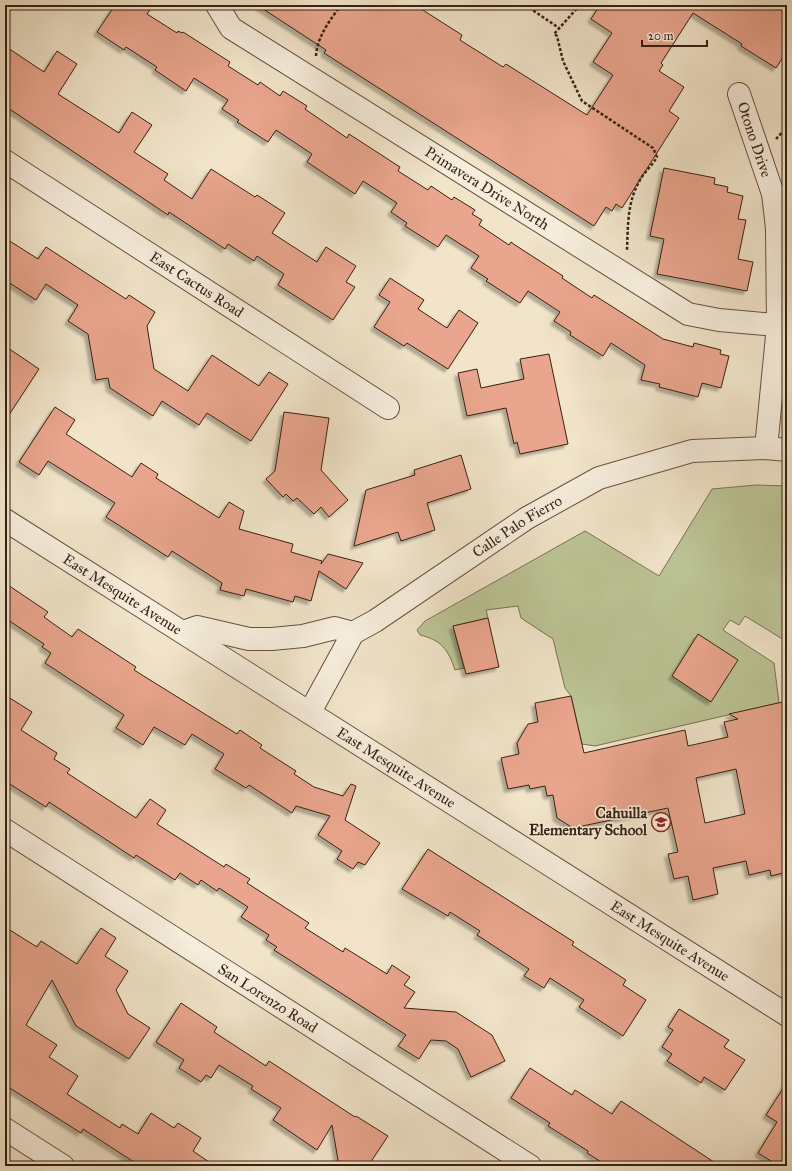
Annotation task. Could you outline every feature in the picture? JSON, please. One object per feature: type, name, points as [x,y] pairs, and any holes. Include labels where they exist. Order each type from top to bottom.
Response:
[{"type":"street","name":"Primavera Drive North","points":[[217,5],[231,28],[688,314],[783,326]]},
{"type":"street","name":"Otono Drive","points":[[739,94],[773,194],[777,228],[783,326],[777,449]]},
{"type":"street","name":"East Cactus Road","points":[[5,161],[388,408]]},
{"type":"street","name":"Calle Palo Fierro","points":[[353,633],[376,621],[527,518],[600,478],[692,451],[777,449]]},
{"type":"street","name":"East Mesquite Avenue","points":[[5,520],[310,712],[787,1016]]},
{"type":"street","points":[[183,632],[197,627],[249,639],[272,639],[303,636],[335,628],[353,633],[310,712]]},
{"type":"street","name":"San Lorenzo Road","points":[[5,830],[530,1166]]},
{"type":"street","points":[[5,1129],[63,1166]]},
{"type":"path","points":[[315,80],[316,47],[325,28],[341,5]]},
{"type":"path","points":[[525,5],[559,28]]},
{"type":"path","points":[[580,5],[554,34],[557,36],[563,61],[571,83],[582,102],[654,148],[658,157],[652,167],[639,181],[631,201],[626,275]]},
{"type":"green space","points":[[756,485],[787,486],[787,639],[784,640],[745,616],[739,625],[730,620],[723,630],[774,663],[779,703],[595,746],[582,744],[571,696],[565,688],[553,639],[521,618],[518,606],[486,610],[488,618],[453,626],[464,668],[455,670],[450,656],[443,646],[427,637],[420,635],[417,630],[425,621],[585,531],[659,576],[712,489]]},
{"type":"building","points":[[115,5],[153,5],[147,14],[177,33],[178,31],[183,32],[230,62],[228,66],[258,85],[260,82],[280,96],[283,91],[307,106],[305,109],[347,138],[349,134],[400,167],[398,171],[428,190],[431,186],[452,200],[454,197],[475,210],[472,214],[482,220],[479,225],[509,245],[511,242],[563,276],[562,278],[592,298],[594,295],[663,339],[693,347],[694,343],[721,350],[720,354],[729,356],[721,388],[702,383],[698,397],[659,387],[660,384],[641,380],[645,365],[611,343],[603,356],[570,335],[571,332],[554,321],[560,312],[528,291],[520,303],[486,281],[488,279],[471,268],[479,256],[446,235],[438,247],[405,226],[407,223],[391,212],[397,203],[363,181],[355,194],[307,162],[312,154],[276,130],[268,142],[237,122],[239,120],[222,109],[228,100],[194,78],[186,91],[155,70],[157,67],[126,47],[124,50],[97,32]]},
{"type":"building","points":[[257,5],[415,5],[462,35],[460,40],[503,67],[506,64],[587,115],[613,75],[593,62],[612,33],[591,19],[600,5],[787,5],[787,51],[776,68],[741,46],[742,44],[693,13],[661,63],[663,65],[659,71],[684,87],[669,111],[679,118],[622,208],[616,204],[612,211],[606,207],[594,226],[324,53],[326,50]]},
{"type":"building","points":[[5,46],[44,72],[57,51],[77,64],[58,94],[119,133],[132,112],[152,125],[134,152],[168,174],[164,180],[192,199],[211,169],[255,197],[257,195],[285,213],[272,233],[317,262],[326,247],[356,266],[346,282],[355,287],[333,320],[278,285],[284,274],[257,256],[254,261],[228,244],[225,249],[169,212],[168,215],[5,106]]},
{"type":"building","points":[[664,168],[715,178],[714,184],[728,187],[727,192],[743,196],[738,219],[746,220],[738,259],[753,262],[747,291],[657,274],[664,239],[650,236]]},
{"type":"building","points":[[5,238],[38,259],[46,247],[126,299],[129,295],[155,312],[147,326],[154,369],[188,391],[212,355],[259,386],[269,372],[288,384],[251,441],[207,413],[199,425],[162,401],[153,416],[110,388],[108,378],[96,380],[88,334],[68,321],[78,305],[46,284],[36,300],[5,280]]},
{"type":"building","points":[[390,278],[424,300],[418,309],[447,328],[459,310],[478,323],[448,369],[407,343],[404,346],[374,327],[390,302],[379,295]]},
{"type":"building","points":[[5,346],[39,369],[5,421]]},
{"type":"building","points":[[549,354],[568,444],[520,454],[517,442],[514,444],[506,408],[467,416],[458,373],[477,369],[481,388],[524,379],[520,359]]},
{"type":"building","points":[[55,407],[75,420],[66,434],[132,477],[141,463],[158,474],[156,478],[219,518],[229,502],[244,511],[239,529],[293,544],[291,552],[322,561],[321,564],[328,554],[363,563],[346,589],[319,571],[311,601],[295,596],[293,602],[246,589],[244,596],[220,590],[222,583],[172,551],[168,557],[106,517],[115,503],[48,461],[39,475],[19,462]]},
{"type":"building","points":[[284,412],[329,418],[321,470],[348,500],[329,517],[321,507],[314,514],[297,498],[293,501],[286,494],[283,497],[266,479],[275,471]]},
{"type":"building","points":[[461,455],[471,489],[427,503],[435,530],[401,541],[398,532],[354,546],[366,490],[415,475],[414,470]]},
{"type":"building","points":[[5,583],[48,612],[44,617],[72,637],[78,629],[136,667],[134,670],[237,734],[240,730],[262,745],[260,748],[296,771],[294,774],[314,787],[343,796],[351,784],[356,786],[345,820],[380,843],[365,865],[358,862],[353,869],[337,859],[342,851],[318,835],[330,816],[296,806],[292,813],[249,785],[246,788],[215,769],[224,754],[192,734],[185,745],[154,727],[143,745],[116,728],[124,715],[45,663],[51,653],[42,647],[44,644],[5,618]]},
{"type":"building","points":[[488,618],[499,667],[466,674],[453,626]]},
{"type":"building","points":[[698,634],[738,660],[711,702],[672,676]]},
{"type":"building","points":[[5,695],[32,712],[21,730],[57,753],[54,759],[70,769],[67,773],[136,818],[150,799],[166,810],[157,824],[224,867],[226,864],[250,879],[247,883],[309,923],[305,928],[343,952],[345,948],[387,974],[392,965],[410,977],[404,985],[415,992],[404,1008],[456,1012],[492,1035],[505,1061],[471,1077],[458,1049],[446,1041],[431,1040],[419,1059],[398,1046],[406,1035],[274,950],[277,947],[266,940],[269,935],[241,917],[248,907],[219,888],[217,891],[201,880],[198,885],[180,873],[175,880],[136,855],[134,858],[49,802],[46,807],[5,781]]},
{"type":"building","points":[[571,696],[584,753],[685,730],[688,746],[728,737],[724,722],[738,719],[729,714],[787,701],[787,872],[771,876],[770,870],[749,875],[746,861],[713,868],[718,894],[693,900],[688,876],[674,879],[668,854],[678,852],[668,808],[573,828],[557,818],[553,795],[547,796],[545,786],[530,789],[529,785],[508,789],[501,758],[519,754],[517,743],[528,724],[538,722],[535,703]],"holes":[[[736,769],[745,814],[705,823],[696,778]]]},
{"type":"building","points":[[428,849],[574,942],[572,945],[626,980],[623,985],[646,1000],[623,1036],[579,1007],[584,1000],[550,978],[544,988],[524,976],[529,969],[477,935],[480,931],[450,912],[448,916],[402,889]]},
{"type":"building","points":[[5,927],[37,947],[41,941],[77,964],[101,928],[116,938],[105,956],[128,971],[116,990],[128,1014],[150,1028],[129,1059],[76,1026],[52,980],[26,1025],[57,1045],[49,1057],[78,1076],[67,1094],[120,1128],[122,1124],[138,1134],[151,1113],[174,1128],[178,1123],[201,1138],[193,1151],[215,1166],[140,1166],[83,1129],[81,1133],[5,1085]]},
{"type":"building","points":[[181,1003],[217,1027],[214,1032],[266,1066],[269,1061],[355,1117],[356,1116],[388,1136],[368,1166],[339,1166],[332,1125],[317,1150],[273,1120],[281,1108],[251,1089],[253,1086],[219,1065],[211,1078],[206,1075],[201,1082],[179,1068],[184,1060],[156,1042]]},
{"type":"building","points":[[679,1009],[729,1040],[724,1047],[745,1060],[725,1090],[704,1077],[701,1083],[667,1061],[672,1054],[662,1047],[673,1030],[668,1027]]},
{"type":"building","points":[[530,1068],[572,1095],[575,1090],[612,1114],[621,1101],[720,1166],[608,1166],[587,1153],[588,1151],[548,1126],[550,1123],[511,1098]]},
{"type":"building","points":[[787,1082],[787,1166],[779,1166],[758,1153],[777,1122],[766,1115]]},
{"type":"place","name":"Cahuilla Elementary School","points":[[661,822]]}]
